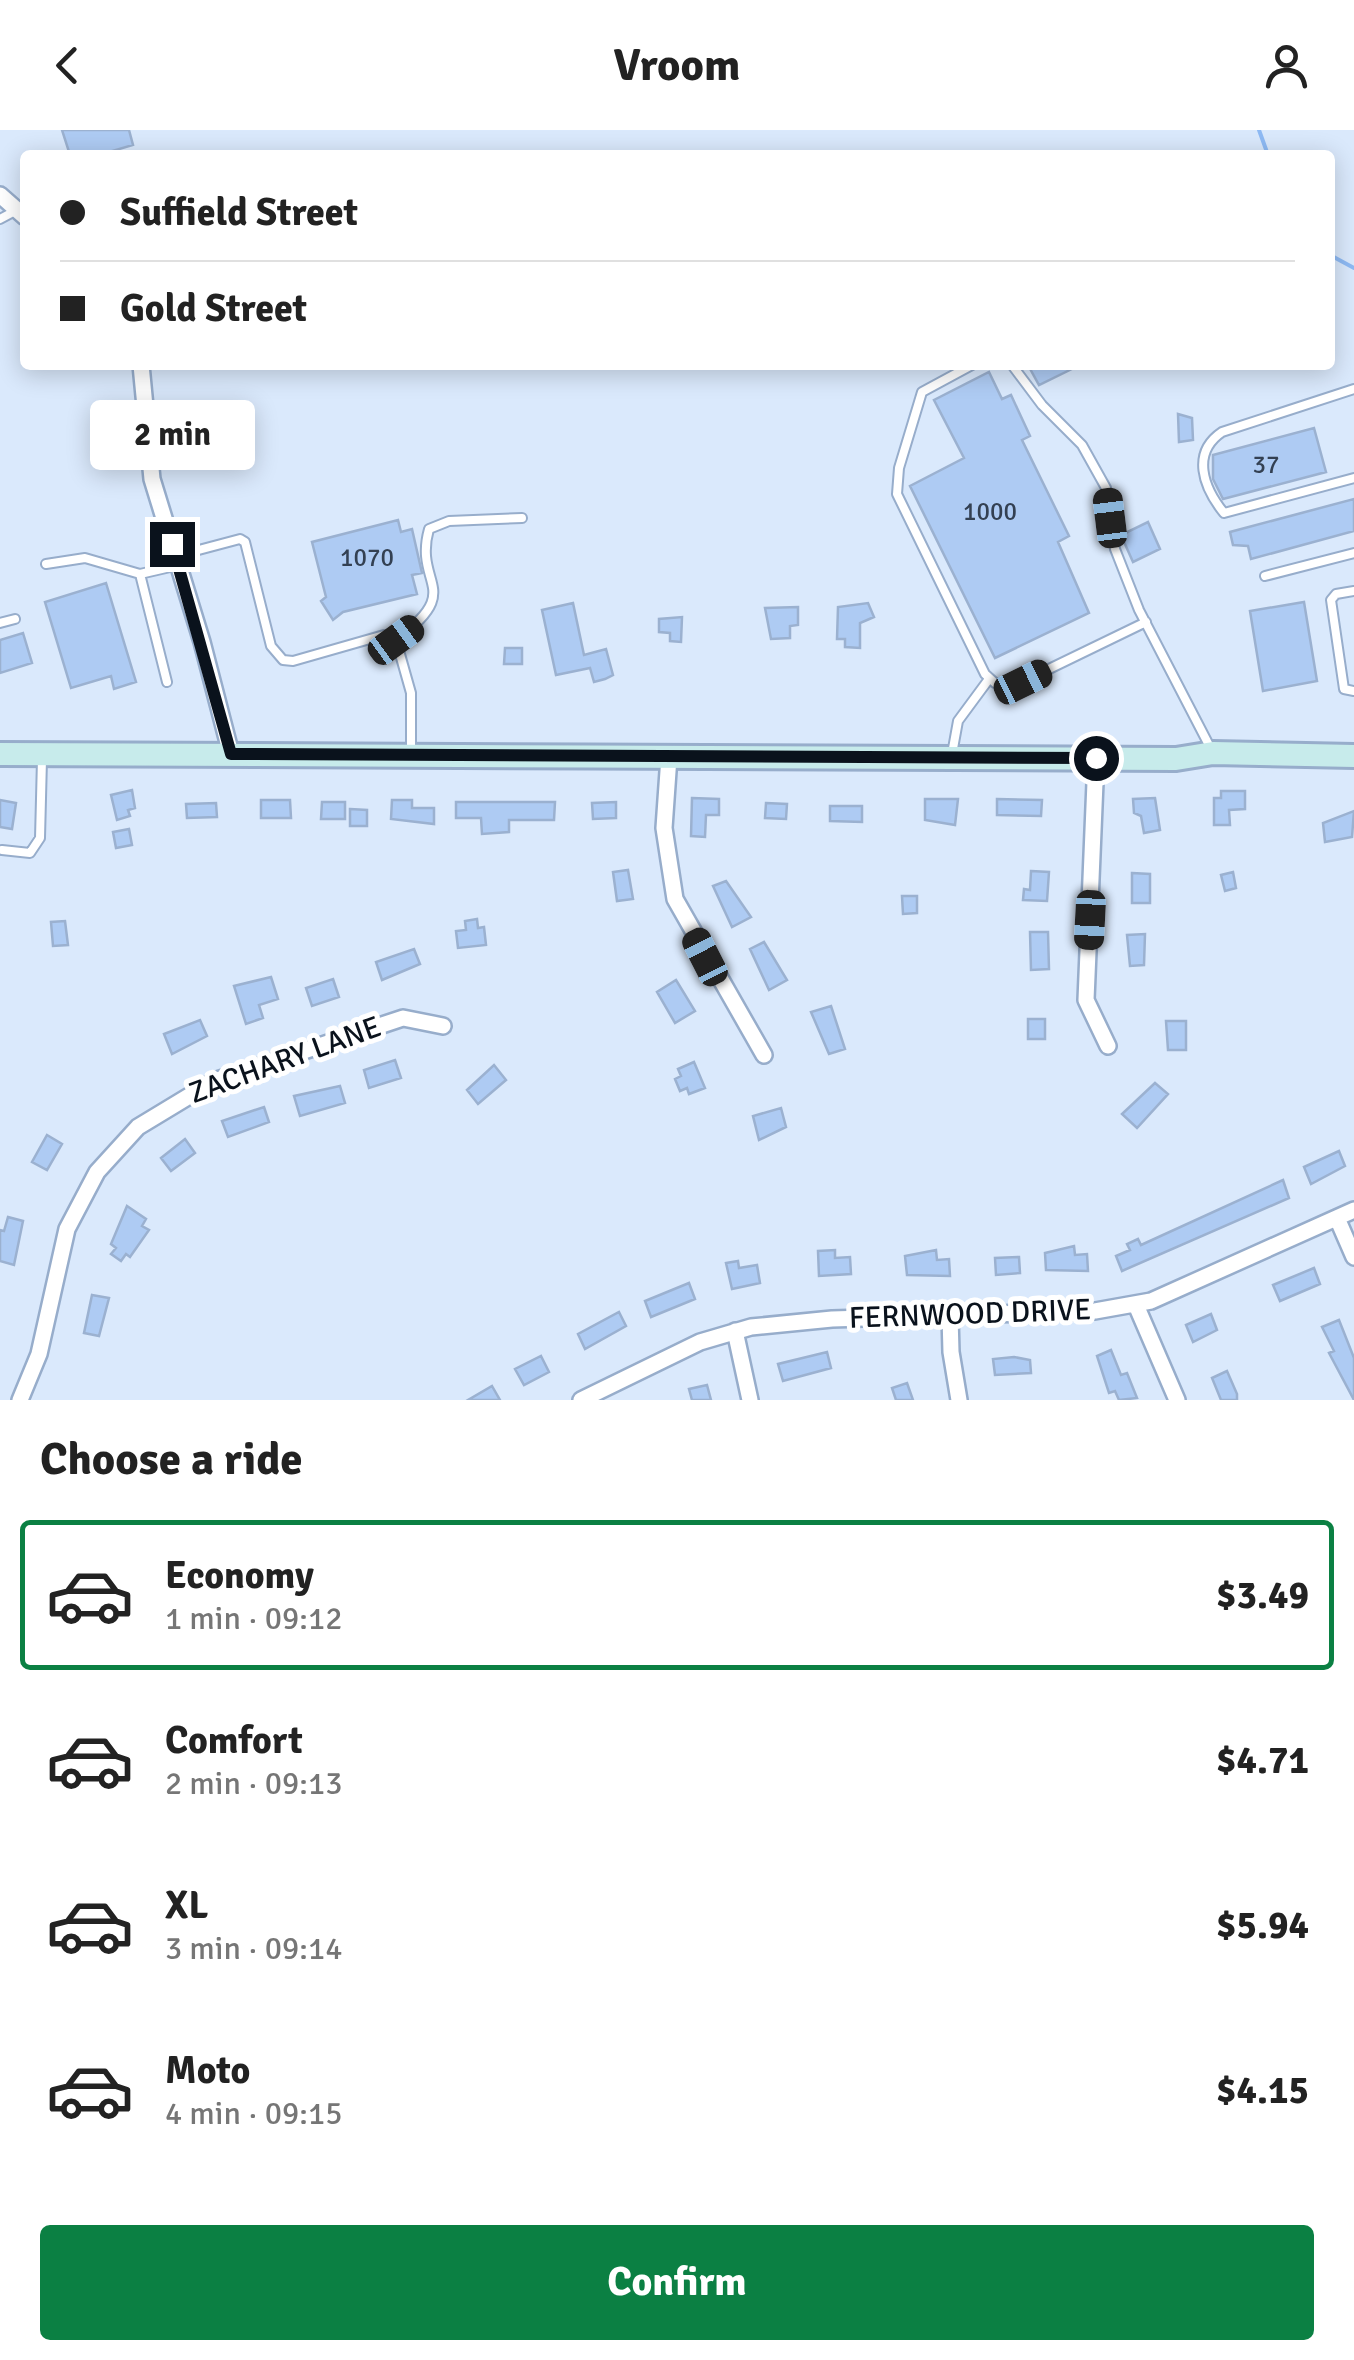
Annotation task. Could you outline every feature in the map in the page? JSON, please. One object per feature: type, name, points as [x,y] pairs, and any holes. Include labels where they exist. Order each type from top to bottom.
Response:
[{"type":"main road","points":[[0,754],[1176,759],[1213,753],[1354,756]]},
{"type":"street","points":[[0,194],[20,214]]},
{"type":"street","points":[[142,370],[152,479],[231,754]]},
{"type":"street","points":[[669,756],[664,828],[675,899],[764,1055]]},
{"type":"street","points":[[1096,758],[1086,1000],[1108,1046]]},
{"type":"street","name":"ZACHARY LANE","points":[[20,1400],[39,1354],[67,1229],[97,1172],[138,1127],[214,1081],[308,1049],[403,1018],[443,1026]]},
{"type":"street","name":"FERNWOOD DRIVE","points":[[581,1400],[664,1358],[735,1331],[832,1319],[1136,1306],[1354,1210]]},
{"type":"street","points":[[1337,1218],[1354,1257]]},
{"type":"street","points":[[1136,1306],[1177,1400]]},
{"type":"street","points":[[950,1316],[960,1400]]},
{"type":"street","points":[[735,1331],[750,1400]]},
{"type":"lane","points":[[0,219],[20,214]]},
{"type":"lane","points":[[963,370],[922,392],[899,468],[897,494],[989,679],[1014,686],[1146,622]]},
{"type":"lane","points":[[1016,370],[1042,405],[1082,444],[1106,488],[1114,549],[1146,622],[1213,753]]},
{"type":"lane","points":[[1354,389],[1222,432],[1208,441],[1202,456],[1210,496],[1224,513],[1354,478]]},
{"type":"lane","points":[[396,640],[431,608],[435,592],[425,543],[429,529],[449,521],[522,518]]},
{"type":"lane","points":[[46,564],[85,558],[140,574],[240,539],[245,542],[272,646],[283,660],[293,661],[384,635],[396,640]]},
{"type":"lane","points":[[1265,576],[1354,553]]},
{"type":"lane","points":[[140,574],[167,682]]},
{"type":"lane","points":[[1354,590],[1336,594],[1331,600],[1344,689],[1354,691]]},
{"type":"lane","points":[[0,624],[15,619]]},
{"type":"lane","points":[[396,640],[411,693],[410,756]]},
{"type":"lane","points":[[952,757],[958,721],[989,679]]},
{"type":"lane","points":[[2,850],[30,853],[40,838],[42,755]]},
{"type":"building","points":[[62,130],[129,130],[133,145],[116,150],[68,150]]},
{"type":"building","points":[[1031,370],[1070,370],[1039,385]]},
{"type":"building","points":[[989,372],[1002,399],[1011,395],[1030,436],[1022,440],[1069,536],[1058,542],[1089,613],[995,658],[910,486],[964,458],[934,400]]},
{"type":"building","points":[[1178,414],[1192,418],[1193,440],[1179,442]]},
{"type":"building","points":[[1314,428],[1326,472],[1223,499],[1213,479],[1213,455]]},
{"type":"building","points":[[1354,499],[1354,531],[1251,559],[1248,546],[1233,545],[1230,532]]},
{"type":"building","points":[[398,520],[401,532],[412,529],[422,573],[412,575],[417,594],[343,612],[333,620],[321,601],[326,597],[312,542]]},
{"type":"building","points":[[1148,522],[1160,549],[1133,562],[1121,535]]},
{"type":"building","points":[[106,583],[136,682],[114,689],[111,676],[71,688],[45,602]]},
{"type":"building","points":[[1304,602],[1317,681],[1263,691],[1250,611]]},
{"type":"building","points":[[573,603],[584,655],[606,649],[613,675],[605,679],[594,682],[590,668],[556,675],[542,610]]},
{"type":"building","points":[[868,603],[874,617],[860,623],[860,648],[845,647],[845,639],[837,639],[838,607]]},
{"type":"building","points":[[798,607],[798,625],[790,626],[790,638],[771,639],[765,608]]},
{"type":"building","points":[[682,617],[681,642],[670,641],[670,633],[659,632],[659,619]]},
{"type":"building","points":[[23,633],[32,663],[0,673],[0,640]]},
{"type":"building","points":[[505,648],[522,648],[522,664],[504,664]]},
{"type":"building","points":[[132,790],[135,808],[128,810],[130,816],[117,820],[111,795]]},
{"type":"building","points":[[1221,791],[1245,791],[1245,809],[1229,810],[1230,825],[1214,825],[1214,798],[1221,798]]},
{"type":"building","points":[[692,798],[719,799],[719,815],[706,815],[705,837],[691,836]]},
{"type":"building","points":[[1155,798],[1160,830],[1144,833],[1141,816],[1134,813],[1133,799]]},
{"type":"building","points":[[925,799],[958,799],[955,825],[925,820]]},
{"type":"building","points":[[997,799],[1042,800],[1041,816],[997,815]]},
{"type":"building","points":[[0,800],[16,803],[12,829],[0,827]]},
{"type":"building","points":[[261,800],[290,800],[291,818],[261,818]]},
{"type":"building","points":[[392,800],[412,800],[412,808],[434,808],[434,824],[391,819]]},
{"type":"building","points":[[322,802],[345,802],[345,819],[321,819]]},
{"type":"building","points":[[456,802],[555,802],[554,820],[509,820],[509,832],[482,834],[481,818],[456,818]]},
{"type":"building","points":[[616,802],[616,818],[593,819],[592,803]]},
{"type":"building","points":[[216,803],[217,817],[187,818],[186,804]]},
{"type":"building","points":[[766,803],[787,804],[786,819],[765,818]]},
{"type":"building","points":[[830,806],[862,806],[862,822],[830,821]]},
{"type":"building","points":[[350,809],[367,810],[367,826],[350,826]]},
{"type":"building","points":[[1354,811],[1352,837],[1325,842],[1323,823]]},
{"type":"building","points":[[129,829],[132,845],[116,848],[113,832]]},
{"type":"building","points":[[628,870],[633,899],[617,901],[613,872]]},
{"type":"building","points":[[1031,871],[1049,872],[1047,901],[1023,900],[1024,889],[1030,890]]},
{"type":"building","points":[[1233,872],[1236,888],[1225,891],[1221,875]]},
{"type":"building","points":[[1132,873],[1150,874],[1150,903],[1132,903]]},
{"type":"building","points":[[726,881],[751,917],[732,927],[713,886]]},
{"type":"building","points":[[902,896],[917,896],[917,913],[903,914]]},
{"type":"building","points":[[477,919],[478,928],[484,927],[486,945],[458,948],[456,931],[466,930],[465,921]]},
{"type":"building","points":[[65,921],[68,945],[53,946],[51,922]]},
{"type":"building","points":[[1030,932],[1048,932],[1049,969],[1031,970]]},
{"type":"building","points":[[1145,934],[1144,965],[1130,966],[1127,935]]},
{"type":"building","points":[[764,942],[787,980],[769,990],[750,949]]},
{"type":"building","points":[[414,949],[420,964],[382,980],[376,962]]},
{"type":"building","points":[[271,977],[278,999],[259,1005],[263,1018],[246,1024],[234,986]]},
{"type":"building","points":[[333,979],[339,997],[312,1006],[306,988]]},
{"type":"building","points":[[676,980],[695,1011],[675,1023],[657,992]]},
{"type":"building","points":[[831,1006],[845,1049],[829,1054],[811,1012]]},
{"type":"building","points":[[1028,1019],[1045,1019],[1045,1039],[1028,1039]]},
{"type":"building","points":[[200,1020],[207,1036],[172,1054],[164,1034]]},
{"type":"building","points":[[1166,1021],[1186,1021],[1186,1050],[1168,1050]]},
{"type":"building","points":[[395,1060],[401,1078],[369,1088],[364,1070]]},
{"type":"building","points":[[694,1062],[705,1088],[689,1094],[687,1088],[680,1091],[675,1079],[681,1076],[678,1069]]},
{"type":"building","points":[[494,1065],[506,1080],[478,1104],[467,1090]]},
{"type":"building","points":[[1155,1083],[1168,1094],[1137,1128],[1122,1114]]},
{"type":"building","points":[[340,1086],[345,1103],[300,1116],[294,1096]]},
{"type":"building","points":[[264,1107],[269,1122],[228,1137],[222,1121]]},
{"type":"building","points":[[781,1108],[786,1127],[759,1140],[753,1116]]},
{"type":"building","points":[[47,1135],[62,1144],[47,1170],[32,1162]]},
{"type":"building","points":[[185,1139],[195,1153],[171,1171],[161,1158]]},
{"type":"building","points":[[1339,1151],[1345,1166],[1311,1184],[1304,1167]]},
{"type":"building","points":[[1283,1180],[1289,1198],[1122,1271],[1116,1256],[1130,1250],[1127,1244],[1138,1239],[1141,1245]]},
{"type":"building","points":[[127,1206],[146,1219],[142,1226],[149,1230],[130,1257],[126,1254],[121,1261],[111,1254],[116,1248],[111,1244]]},
{"type":"building","points":[[8,1217],[23,1221],[14,1265],[0,1261],[0,1230],[4,1231]]},
{"type":"building","points":[[1074,1246],[1075,1255],[1087,1254],[1088,1271],[1046,1270],[1045,1253]]},
{"type":"building","points":[[835,1250],[835,1258],[850,1257],[851,1274],[819,1276],[818,1251]]},
{"type":"building","points":[[936,1250],[937,1260],[949,1259],[950,1276],[907,1275],[905,1256]]},
{"type":"building","points":[[1019,1257],[1020,1273],[996,1275],[995,1258]]},
{"type":"building","points":[[738,1261],[739,1268],[757,1265],[760,1283],[732,1289],[726,1263]]},
{"type":"building","points":[[1314,1268],[1320,1284],[1280,1301],[1273,1285]]},
{"type":"building","points":[[689,1283],[695,1299],[651,1317],[645,1301]]},
{"type":"building","points":[[92,1295],[109,1298],[99,1336],[84,1333]]},
{"type":"building","points":[[619,1312],[626,1326],[585,1349],[578,1334]]},
{"type":"building","points":[[1211,1314],[1217,1330],[1193,1342],[1186,1325]]},
{"type":"building","points":[[1339,1320],[1354,1358],[1354,1400],[1329,1353],[1334,1351],[1322,1327]]},
{"type":"building","points":[[1111,1350],[1121,1375],[1127,1373],[1137,1398],[1119,1400],[1115,1391],[1109,1393],[1097,1356]]},
{"type":"building","points":[[827,1352],[831,1368],[783,1381],[778,1364]]},
{"type":"building","points":[[541,1356],[549,1372],[524,1385],[515,1369]]},
{"type":"building","points":[[993,1359],[1030,1360],[1031,1373],[995,1375]]},
{"type":"building","points":[[1227,1371],[1237,1400],[1221,1400],[1212,1378]]},
{"type":"building","points":[[907,1383],[913,1400],[896,1400],[892,1388]]},
{"type":"building","points":[[707,1385],[711,1400],[692,1400],[689,1389]]},
{"type":"building","points":[[492,1386],[500,1400],[468,1400]]},
{"type":"waterway","points":[[1259,130],[1266,150]]},
{"type":"waterway","points":[[1335,258],[1354,268]]},
{"type":"route","points":[[172,544],[231,754],[1096,758]]}]
